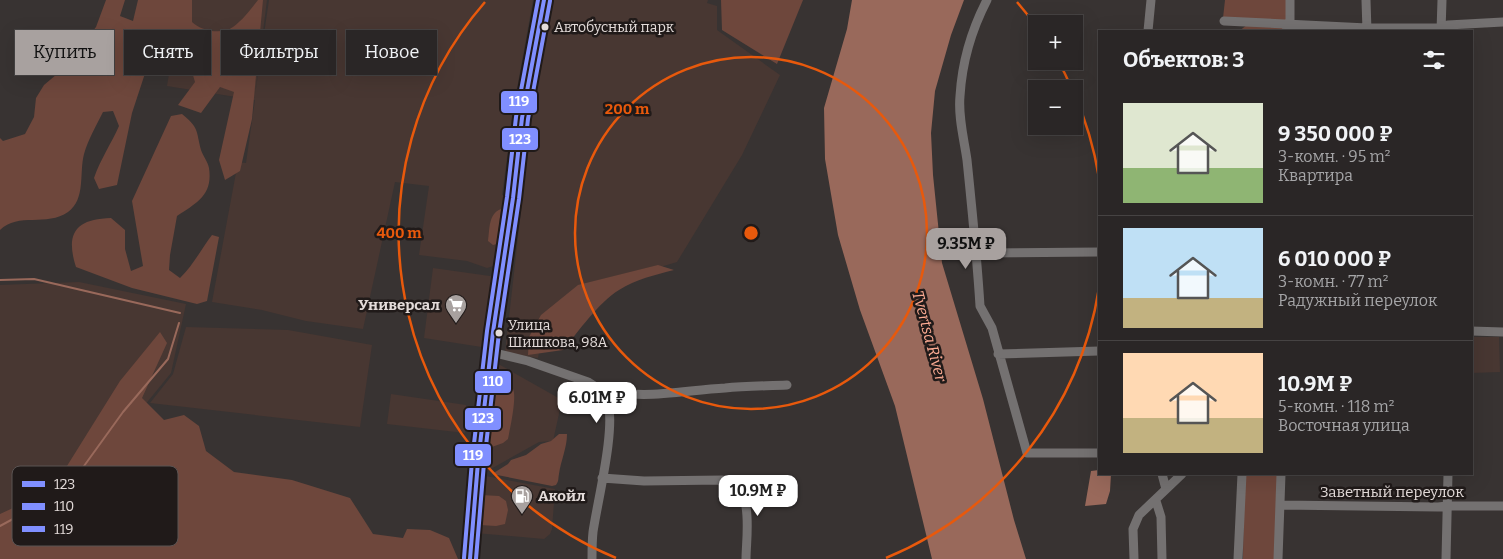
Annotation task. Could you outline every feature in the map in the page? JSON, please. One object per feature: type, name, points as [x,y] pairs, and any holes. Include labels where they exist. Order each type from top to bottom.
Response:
[{"type":"main road","points":[[470,559],[475,489],[491,352],[513,198],[522,118],[544,0]]},
{"type":"street","points":[[987,0],[980,14],[965,61],[960,95],[980,306],[992,328],[1027,453],[1098,453]]},
{"type":"street","points":[[1148,30],[1151,0]]},
{"type":"street","points":[[1288,28],[1290,0]]},
{"type":"street","points":[[1366,0],[1367,30]]},
{"type":"street","points":[[1441,30],[1442,0]]},
{"type":"street","points":[[1224,22],[1288,28],[1367,30],[1441,30],[1448,25],[1503,22]]},
{"type":"street","points":[[976,253],[1098,252]]},
{"type":"street","points":[[1473,331],[1503,332]]},
{"type":"street","points":[[998,354],[1098,351]]},
{"type":"street","points":[[491,352],[528,361],[568,374],[613,392],[643,395],[725,388],[787,386]]},
{"type":"street","points":[[592,559],[592,535],[608,438],[609,412],[607,400],[603,393],[594,386]]},
{"type":"street","points":[[1162,475],[1166,490]]},
{"type":"street","points":[[1134,559],[1133,529],[1139,515],[1156,501],[1181,475]]},
{"type":"street","points":[[1238,559],[1242,475]]},
{"type":"street","points":[[1278,559],[1281,475]]},
{"type":"street","points":[[1446,559],[1448,475]]},
{"type":"street","points":[[602,478],[644,481],[722,480],[732,482],[738,487],[746,504],[746,559]]},
{"type":"street","points":[[1156,501],[1161,517],[1162,559]]},
{"type":"street","name":"Заветный переулок","points":[[1281,505],[1503,506]]},
{"type":"shaded area","points":[[106,0],[125,0],[120,16],[133,21],[138,0],[192,0],[192,22],[206,30],[124,30],[124,75],[144,75],[132,113],[117,185],[99,189],[94,178],[119,126],[113,111],[103,112],[84,154],[80,193],[74,207],[68,212],[51,219],[24,220],[7,225],[0,230],[0,138],[3,141],[25,134],[34,117],[36,98],[44,85],[56,75],[114,75],[114,30],[94,30]]},
{"type":"shaded area","points":[[181,0],[267,0],[263,30],[221,30],[221,75],[258,75],[255,95],[258,75],[336,75],[336,30],[265,30],[269,0],[533,0],[514,105],[502,195],[509,196],[500,264],[487,268],[467,261],[419,255],[429,186],[395,182],[363,329],[306,321],[262,310],[212,302],[238,162],[246,163],[255,100],[167,86],[169,75],[211,75],[211,30],[176,30]]},
{"type":"shaded area","points":[[258,0],[263,0],[260,30],[226,30],[233,27],[243,18]]},
{"type":"shaded area","points":[[550,0],[708,0],[707,3],[717,6],[717,30],[780,75],[742,155],[677,262],[610,282],[543,331],[538,358],[505,353],[538,60]]},
{"type":"shaded area","points":[[721,0],[803,0],[777,64],[722,30]]},
{"type":"shaded area","points":[[1225,0],[1288,0],[1286,23],[1223,18]]},
{"type":"shaded area","points":[[1247,25],[1286,27],[1284,30],[1240,30]]},
{"type":"shaded area","points":[[211,31],[221,31],[221,75],[256,75],[252,119],[240,171],[225,180],[219,160],[234,92],[220,87],[201,113],[178,105],[195,82],[193,75],[211,75]]},
{"type":"shaded area","points":[[182,114],[196,130],[210,177],[206,192],[202,197],[177,216],[169,270],[180,278],[212,235],[219,237],[207,301],[197,304],[132,288],[76,267],[72,245],[76,230],[82,225],[89,221],[111,218],[125,230],[125,249],[131,271],[143,266],[132,201],[171,116]]},
{"type":"shaded area","points":[[501,209],[497,244],[493,245],[488,241],[490,222],[494,214]]},
{"type":"shaded area","points":[[658,265],[674,270],[639,280],[625,286],[611,296],[589,318],[563,350],[528,355],[529,337],[541,315],[578,285]]},
{"type":"shaded area","points":[[433,268],[497,277],[488,348],[424,338]]},
{"type":"shaded area","points":[[79,282],[186,304],[171,373],[95,466],[12,466],[12,525],[0,532],[0,285]]},
{"type":"shaded area","points":[[186,327],[288,330],[372,345],[360,427],[150,403],[173,374]]},
{"type":"shaded area","points":[[160,332],[167,343],[142,398],[164,420],[184,415],[199,426],[206,451],[234,472],[292,480],[350,498],[373,534],[403,538],[407,529],[430,530],[449,538],[458,559],[0,559],[0,514],[12,508],[12,546],[178,546],[178,466],[67,466],[120,381]]},
{"type":"shaded area","points":[[1473,337],[1499,337],[1500,372],[1473,373]]},
{"type":"shaded area","points":[[493,361],[562,400],[553,441],[539,442],[480,475]]},
{"type":"shaded area","points":[[495,381],[512,387],[514,406],[508,439],[489,448],[487,444],[493,384]]},
{"type":"shaded area","points":[[391,394],[466,405],[465,433],[387,424]]},
{"type":"shaded area","points":[[559,434],[567,434],[567,439],[556,485],[552,486],[492,474],[511,460],[526,455],[541,444],[551,441]]},
{"type":"shaded area","points":[[480,475],[555,489],[550,534],[544,539],[475,533]]},
{"type":"shaded area","points":[[1244,475],[1278,475],[1276,559],[1243,559]]},
{"type":"shaded area","points":[[481,495],[499,496],[506,501],[508,510],[505,524],[496,526],[480,525]]},
{"type":"water","name":"Tvertsa River","points":[[852,0],[964,0],[951,35],[935,91],[931,133],[933,175],[942,263],[983,399],[1026,559],[932,559],[895,406],[860,310],[838,235],[825,159],[824,108],[847,29]]},
{"type":"water","points":[[1098,470],[1098,475],[1111,475],[1110,491],[1106,504],[1085,506],[1091,471]]},
{"type":"waterway","points":[[0,280],[34,279],[180,313]]},
{"type":"waterway","points":[[84,466],[123,412],[168,359],[179,323]]},
{"type":"waterway","points":[[0,526],[12,520]]},
{"type":"transit line","name":"119","points":[[464,558],[472,461],[487,331],[507,197],[516,117],[538,0]]},
{"type":"transit line","name":"123","points":[[470,559],[478,462],[493,332],[513,198],[522,118],[544,0]]},
{"type":"transit line","name":"110","points":[[476,559],[484,463],[499,333],[519,199],[528,119],[550,1]]},
{"type":"place","name":"Автобусный парк","points":[[545,27]]},
{"type":"place","name":"Универсал","points":[[456,324]]},
{"type":"place","name":"Улица Шишкова, 98А","points":[[499,333]]},
{"type":"place","name":"Акойл","points":[[522,515]]}]
